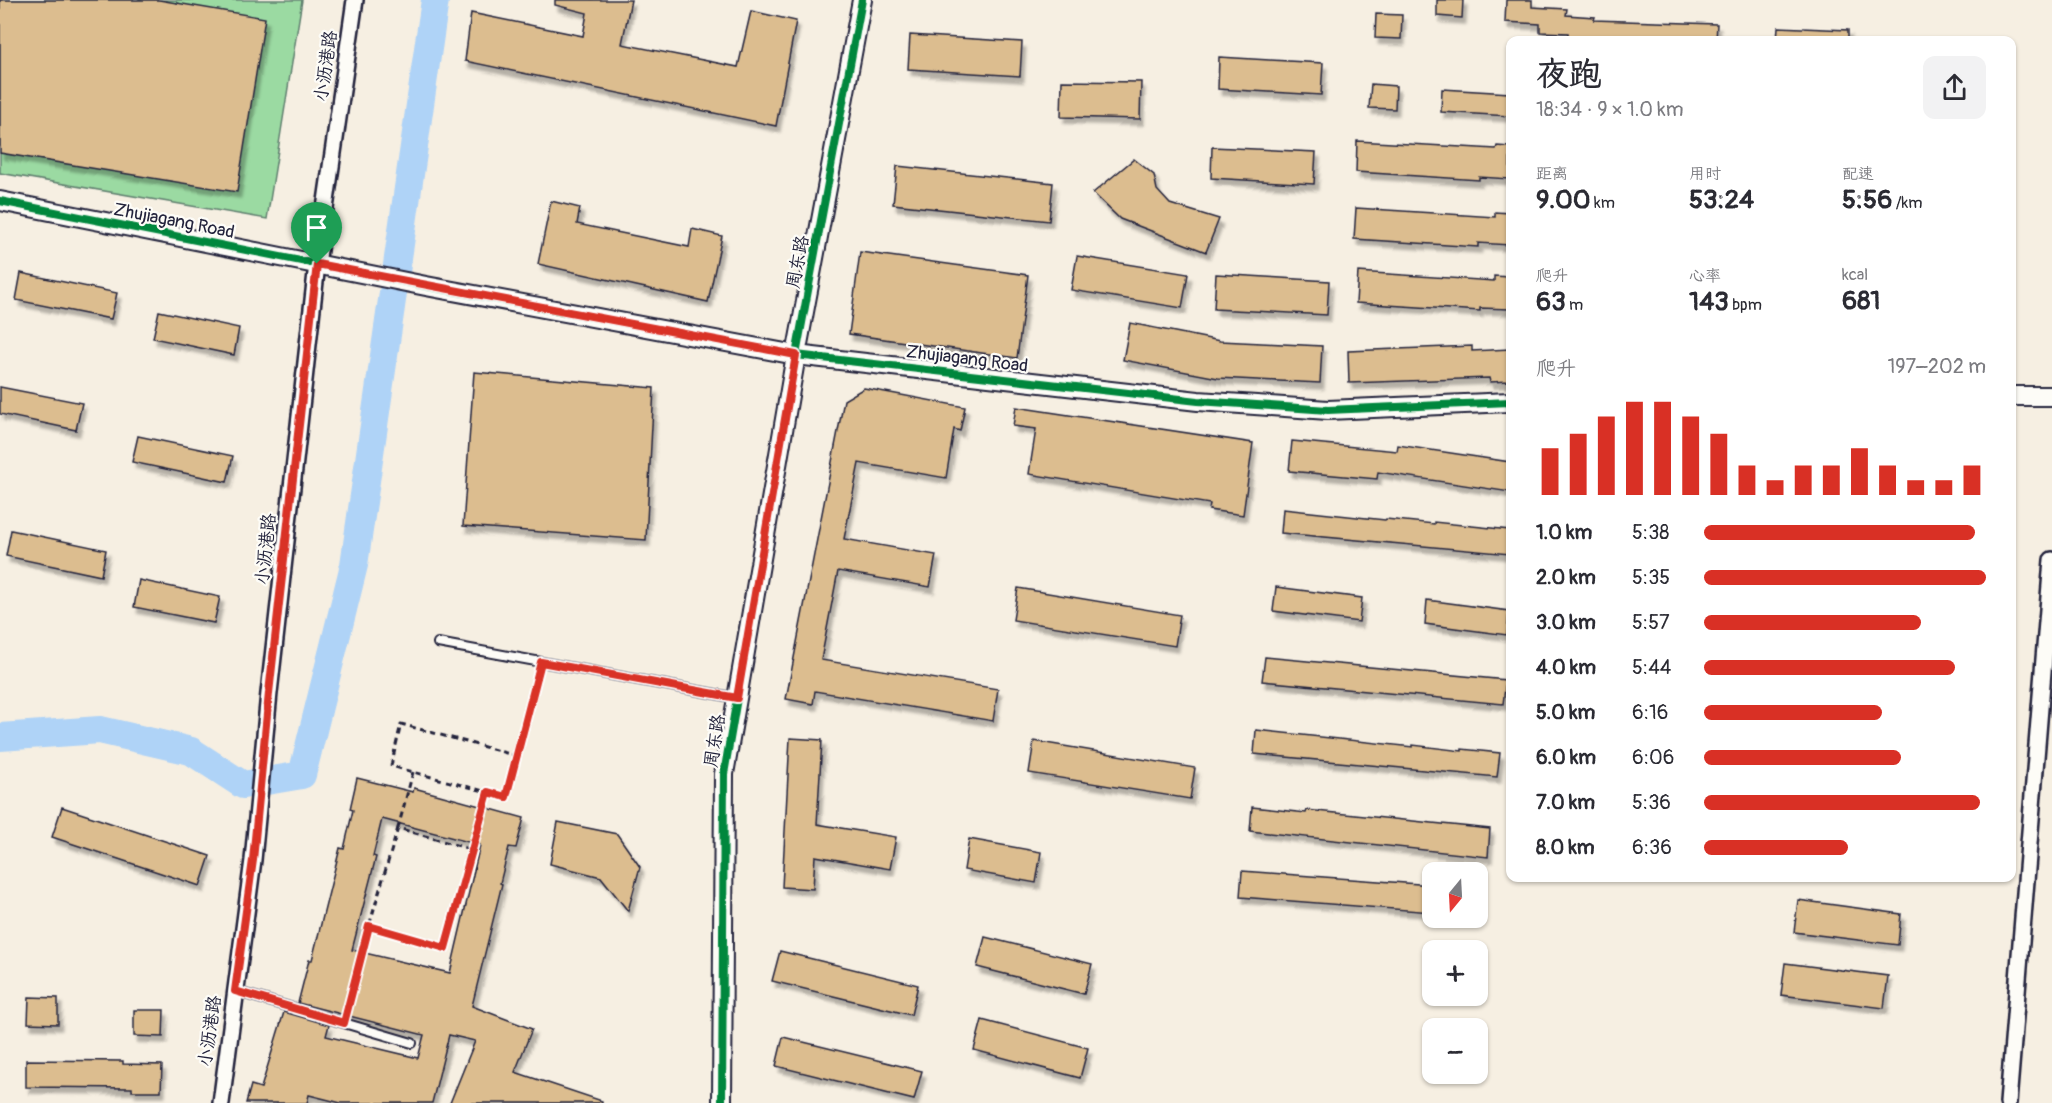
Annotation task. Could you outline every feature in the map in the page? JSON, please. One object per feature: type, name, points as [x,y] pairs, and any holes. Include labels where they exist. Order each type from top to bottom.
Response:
[{"type":"street","name":"小沥港路","points":[[221,1103],[253,860],[269,693],[317,264],[355,0]]},
{"type":"street","name":"周东路","points":[[722,1103],[724,774],[796,355],[862,0]]},
{"type":"street","name":"Zhujiagang Road","points":[[0,201],[426,286],[796,355],[1198,401],[1328,410],[1506,402]]},
{"type":"street","points":[[2016,396],[2052,396]]},
{"type":"street","points":[[2008,1103],[2052,560]]},
{"type":"lane","points":[[438,643],[737,698]]},
{"type":"lane","points":[[235,991],[412,1043]]},
{"type":"path","points":[[517,756],[401,724],[391,766],[506,797],[517,756],[541,662]]},
{"type":"path","points":[[344,1023],[413,772]]},
{"type":"path","points":[[369,926],[445,948],[488,792]]},
{"type":"path","points":[[398,828],[472,850]]},
{"type":"green space","points":[[0,0],[302,0],[267,219],[0,173]]},
{"type":"building","points":[[0,0],[159,0],[265,18],[237,192],[0,153]]},
{"type":"building","points":[[555,0],[631,0],[622,44],[738,67],[751,11],[796,21],[776,126],[465,61],[471,13],[583,36],[587,13],[555,5]]},
{"type":"building","points":[[1437,0],[1463,0],[1462,18],[1437,16]]},
{"type":"building","points":[[1506,0],[1532,0],[1532,7],[1567,9],[1566,15],[1595,17],[1594,20],[1717,24],[1716,36],[1568,36],[1568,33],[1540,32],[1540,24],[1505,22]]},
{"type":"building","points":[[1376,14],[1402,15],[1401,39],[1375,38]]},
{"type":"building","points":[[1778,27],[1848,30],[1848,36],[1777,36]]},
{"type":"building","points":[[910,35],[1022,42],[1020,76],[908,69]]},
{"type":"building","points":[[1219,57],[1323,63],[1321,95],[1218,89]]},
{"type":"building","points":[[1062,81],[1141,82],[1140,119],[1061,117]]},
{"type":"building","points":[[1371,84],[1396,86],[1395,109],[1369,108]]},
{"type":"building","points":[[1442,89],[1506,93],[1506,116],[1441,112]]},
{"type":"building","points":[[1357,141],[1496,149],[1497,146],[1506,147],[1506,179],[1479,177],[1479,180],[1356,172]]},
{"type":"building","points":[[1212,147],[1316,152],[1314,184],[1211,178]]},
{"type":"building","points":[[1134,159],[1154,175],[1157,190],[1170,204],[1219,219],[1206,252],[1120,219],[1093,193]]},
{"type":"building","points":[[897,166],[1053,183],[1049,221],[893,204]]},
{"type":"building","points":[[551,201],[580,208],[577,224],[689,247],[692,229],[722,236],[708,302],[538,264]]},
{"type":"building","points":[[1356,208],[1495,217],[1495,212],[1506,213],[1506,245],[1478,243],[1478,247],[1354,239]]},
{"type":"building","points":[[860,252],[1028,275],[1017,358],[849,334]]},
{"type":"building","points":[[1077,256],[1188,274],[1182,308],[1071,290]]},
{"type":"building","points":[[1358,272],[1494,281],[1494,276],[1506,277],[1506,309],[1480,308],[1480,311],[1356,303]]},
{"type":"building","points":[[21,273],[117,293],[111,319],[16,300]]},
{"type":"building","points":[[1216,274],[1329,281],[1327,315],[1214,309]]},
{"type":"building","points":[[159,311],[239,328],[234,355],[153,338]]},
{"type":"building","points":[[1130,323],[1220,341],[1322,346],[1320,383],[1218,378],[1123,360]]},
{"type":"building","points":[[1472,346],[1472,351],[1506,349],[1506,381],[1490,382],[1489,378],[1349,383],[1348,351]]},
{"type":"building","points":[[474,372],[654,388],[646,540],[463,526]]},
{"type":"building","points":[[0,387],[82,403],[76,430],[0,414]]},
{"type":"building","points":[[864,388],[965,407],[960,431],[954,429],[946,478],[859,463],[844,539],[936,555],[930,587],[838,571],[821,660],[998,689],[993,721],[815,691],[813,704],[786,699],[844,400]]},
{"type":"building","points":[[1016,407],[1253,443],[1243,515],[1209,510],[1210,504],[1029,474],[1036,429],[1013,426]]},
{"type":"building","points":[[138,436],[233,456],[227,482],[132,462]]},
{"type":"building","points":[[1292,441],[1397,451],[1398,445],[1506,461],[1506,491],[1378,472],[1377,479],[1289,471]]},
{"type":"building","points":[[1283,509],[1385,520],[1434,524],[1434,522],[1506,530],[1506,554],[1281,533]]},
{"type":"building","points":[[11,530],[106,550],[101,576],[6,556]]},
{"type":"building","points":[[139,580],[220,597],[214,623],[134,607]]},
{"type":"building","points":[[1276,587],[1362,598],[1359,622],[1273,611]]},
{"type":"building","points":[[1018,588],[1180,615],[1175,646],[1013,620]]},
{"type":"building","points":[[1427,600],[1506,611],[1506,635],[1425,624]]},
{"type":"building","points":[[1265,657],[1506,680],[1503,704],[1262,681]]},
{"type":"building","points":[[1256,730],[1413,747],[1413,745],[1500,753],[1497,777],[1254,754]]},
{"type":"building","points":[[790,738],[822,740],[817,824],[896,837],[890,869],[815,856],[813,889],[782,887]]},
{"type":"building","points":[[1034,741],[1195,768],[1190,799],[1029,773]]},
{"type":"building","points":[[357,778],[413,792],[414,788],[524,818],[516,848],[509,847],[472,1006],[532,1029],[515,1072],[602,1101],[602,1103],[450,1103],[475,1041],[449,1035],[432,1103],[341,1103],[309,1095],[307,1103],[246,1103],[251,1085],[261,1088],[284,1012],[329,1025],[326,1036],[418,1058],[424,1035],[298,1003],[309,960],[312,960],[340,848],[344,849],[353,810],[350,809]],"holes":[[[382,819],[480,845],[450,973],[352,950],[376,857],[373,856]]]},
{"type":"building","points":[[62,807],[210,856],[200,886],[52,837]]},
{"type":"building","points":[[1252,807],[1306,813],[1307,810],[1490,829],[1488,857],[1250,831]]},
{"type":"building","points":[[558,822],[617,834],[640,867],[628,911],[601,877],[550,864]]},
{"type":"building","points":[[969,839],[1041,852],[1036,883],[964,870]]},
{"type":"building","points":[[1242,871],[1422,884],[1422,911],[1240,897]]},
{"type":"building","points":[[1798,900],[1901,914],[1898,945],[1794,932]]},
{"type":"building","points":[[985,937],[1092,964],[1084,994],[977,967]]},
{"type":"building","points":[[780,951],[918,985],[911,1015],[772,981]]},
{"type":"building","points":[[1785,963],[1888,976],[1884,1008],[1781,995]]},
{"type":"building","points":[[29,997],[58,998],[58,1024],[28,1023]]},
{"type":"building","points":[[134,1010],[164,1010],[163,1037],[134,1036]]},
{"type":"building","points":[[982,1020],[1088,1048],[1080,1078],[974,1050]]},
{"type":"building","points":[[783,1037],[922,1071],[914,1100],[776,1066]]},
{"type":"building","points":[[26,1060],[123,1061],[123,1064],[162,1065],[161,1091],[132,1091],[132,1088],[26,1087]]},
{"type":"waterway","points":[[0,737],[100,730],[191,751],[243,785],[302,775],[354,565],[435,0]]},
{"type":"cycle path","points":[[722,1103],[724,774],[796,355],[862,0]]},
{"type":"cycle path","points":[[0,201],[426,286],[796,355],[1198,401],[1328,410],[1506,402]]},
{"type":"route","points":[[317,264],[796,355],[737,698],[541,662],[506,797],[488,792],[445,948],[369,926],[344,1023],[235,991],[253,860],[269,693],[317,264]]}]
